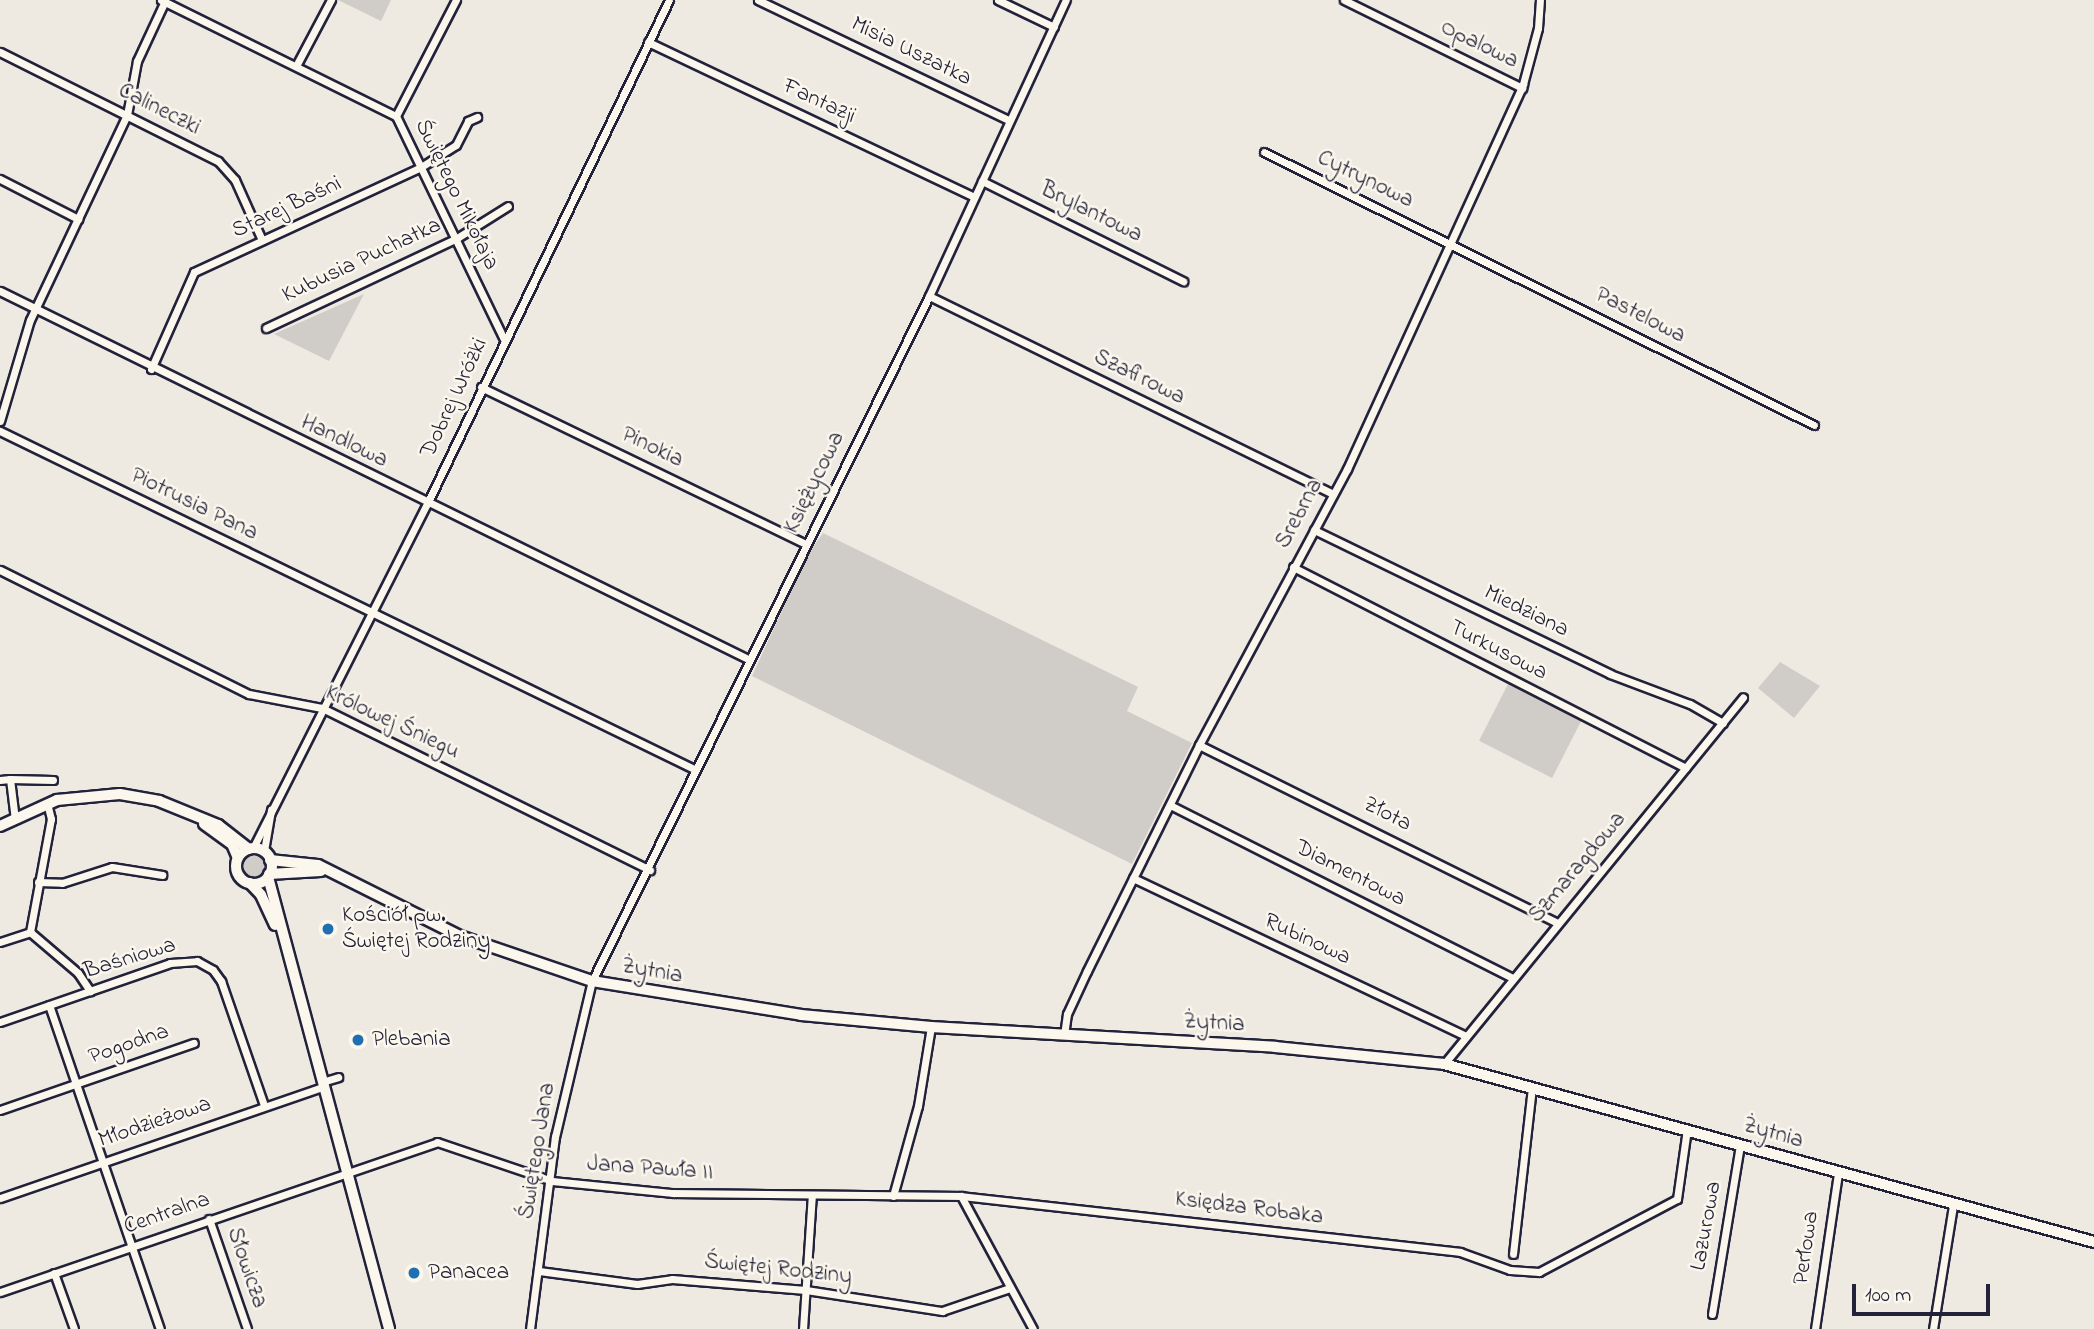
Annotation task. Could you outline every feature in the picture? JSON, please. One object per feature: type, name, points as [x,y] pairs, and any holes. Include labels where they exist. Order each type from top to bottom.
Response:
[{"type":"street","points":[[296,66],[331,0]]},
{"type":"street","points":[[396,116],[456,0]]},
{"type":"street","name":"Dobrej Wróżki","points":[[259,852],[271,810],[427,504],[669,0]]},
{"type":"street","name":"Misia Uszatka","points":[[758,0],[1009,120]]},
{"type":"street","points":[[998,0],[1054,27]]},
{"type":"street","name":"Księżycowa","points":[[592,981],[650,870],[748,659],[929,296],[1066,0]]},
{"type":"street","name":"Opalowa","points":[[1344,0],[1521,88]]},
{"type":"street","name":"Srebrna","points":[[1064,1035],[1067,1014],[1199,745],[1333,494],[1521,88],[1538,29],[1540,0]]},
{"type":"street","points":[[0,421],[35,309],[127,115],[137,61],[162,1]]},
{"type":"street","name":"Świętego Mikołaja","points":[[162,1],[396,116],[504,339]]},
{"type":"street","name":"Fantazji","points":[[648,42],[974,197]]},
{"type":"street","name":"Calineczki","points":[[0,52],[127,115],[229,171],[262,240]]},
{"type":"street","name":"Starej Baśni","points":[[151,369],[194,272],[421,167],[456,145],[468,121],[477,117]]},
{"type":"street","name":"Cytrynowa","points":[[1264,152],[1449,242]]},
{"type":"street","points":[[0,179],[78,219]]},
{"type":"street","name":"Brylantowa","points":[[982,181],[1183,281]]},
{"type":"street","name":"Kubusia Puchatka","points":[[266,328],[457,238],[508,206]]},
{"type":"street","name":"Pastelowa","points":[[1449,242],[1814,425]]},
{"type":"street","name":"Handlowa","points":[[0,291],[151,369],[748,659]]},
{"type":"street","name":"Szafirowa","points":[[929,296],[1333,494]]},
{"type":"street","name":"Pinokia","points":[[481,387],[806,544]]},
{"type":"street","name":"Piotrusia Pana","points":[[0,431],[696,770]]},
{"type":"street","name":"Miedziana","points":[[1314,530],[1610,674],[1690,704],[1723,723]]},
{"type":"street","name":"Turkusowa","points":[[1293,567],[1686,768]]},
{"type":"street","name":"Królowej Śniegu","points":[[0,570],[249,694],[322,708],[650,870]]},
{"type":"street","name":"Szmaragdowa","points":[[1444,1064],[1511,977],[1743,698]]},
{"type":"street","name":"Złota","points":[[1199,745],[1557,923]]},
{"type":"street","points":[[0,779],[53,780]]},
{"type":"street","points":[[10,779],[15,817]]},
{"type":"street","points":[[0,826],[47,803],[75,796],[120,794],[159,801],[225,828],[259,852],[268,875],[281,938],[390,1329]]},
{"type":"street","points":[[30,932],[51,819],[47,803]]},
{"type":"street","name":"Diamentowa","points":[[1170,805],[1511,977]]},
{"type":"street","points":[[195,817],[232,844],[238,858],[238,874],[261,895],[281,938]]},
{"type":"street","points":[[238,858],[259,852]]},
{"type":"street","name":"Żytnia","points":[[259,852],[312,864],[460,936],[592,981],[754,1010],[931,1027],[1275,1047],[1444,1064],[1687,1129],[1953,1206],[2094,1242]]},
{"type":"street","points":[[38,882],[62,883],[112,867],[162,875]]},
{"type":"street","name":"Żytnia","points":[[250,883],[268,875],[298,870],[333,874]]},
{"type":"street","name":"Rubinowa","points":[[1133,878],[1466,1035]]},
{"type":"street","points":[[0,942],[30,932]]},
{"type":"street","points":[[30,932],[81,976],[89,991]]},
{"type":"street","name":"Baśniowa","points":[[0,1022],[174,961],[192,960],[209,967],[223,985],[264,1105]]},
{"type":"street","name":"Świętego Jana","points":[[530,1329],[552,1181],[555,1137],[592,981]]},
{"type":"street","name":"Pogodna","points":[[49,1005],[160,1329]]},
{"type":"street","points":[[893,1196],[918,1106],[931,1027]]},
{"type":"street","name":"Pogodna","points":[[76,1084],[194,1043]]},
{"type":"street","name":"Młodzieżowa","points":[[0,1198],[338,1077]]},
{"type":"street","points":[[0,1110],[76,1084]]},
{"type":"street","points":[[1513,1254],[1532,1087]]},
{"type":"street","name":"Księdza Robaka","points":[[961,1196],[1460,1252],[1510,1270],[1530,1272],[1546,1268],[1677,1199],[1687,1129]]},
{"type":"street","name":"Jana Pawła II","points":[[347,1172],[437,1142],[552,1181],[673,1193],[961,1196]]},
{"type":"street","name":"Lazurowa","points":[[1712,1314],[1740,1144]]},
{"type":"street","name":"Centralna","points":[[0,1292],[347,1172]]},
{"type":"street","name":"Perłowa","points":[[1815,1329],[1838,1173]]},
{"type":"street","points":[[803,1329],[812,1195]]},
{"type":"street","points":[[961,1196],[1033,1329]]},
{"type":"street","points":[[1933,1329],[1953,1206]]},
{"type":"street","name":"Słowicza","points":[[209,1219],[247,1329]]},
{"type":"street","name":"Świętej Rodziny","points":[[539,1271],[637,1283],[671,1279],[806,1290],[942,1311],[1010,1288]]},
{"type":"street","points":[[54,1273],[74,1329]]},
{"type":"shaded area","points":[[338,0],[391,0],[381,21]]},
{"type":"shaded area","points":[[364,294],[329,361],[274,334]]},
{"type":"shaded area","points":[[823,533],[1138,687],[1127,711],[1192,743],[1132,864],[752,676],[808,554]]},
{"type":"shaded area","points":[[1780,662],[1820,686],[1794,718],[1758,688]]},
{"type":"shaded area","points":[[1509,682],[1582,719],[1552,778],[1479,741]]},
{"type":"shaded area","points":[[254,855],[262,858],[265,866],[262,874],[254,877],[246,874],[243,866],[246,858]]},
{"type":"place","name":"Kościół pw. Świętej Rodziny","points":[[328,929]]},
{"type":"place","name":"Plebania","points":[[358,1040]]},
{"type":"place","name":"Panacea","points":[[414,1273]]}]
